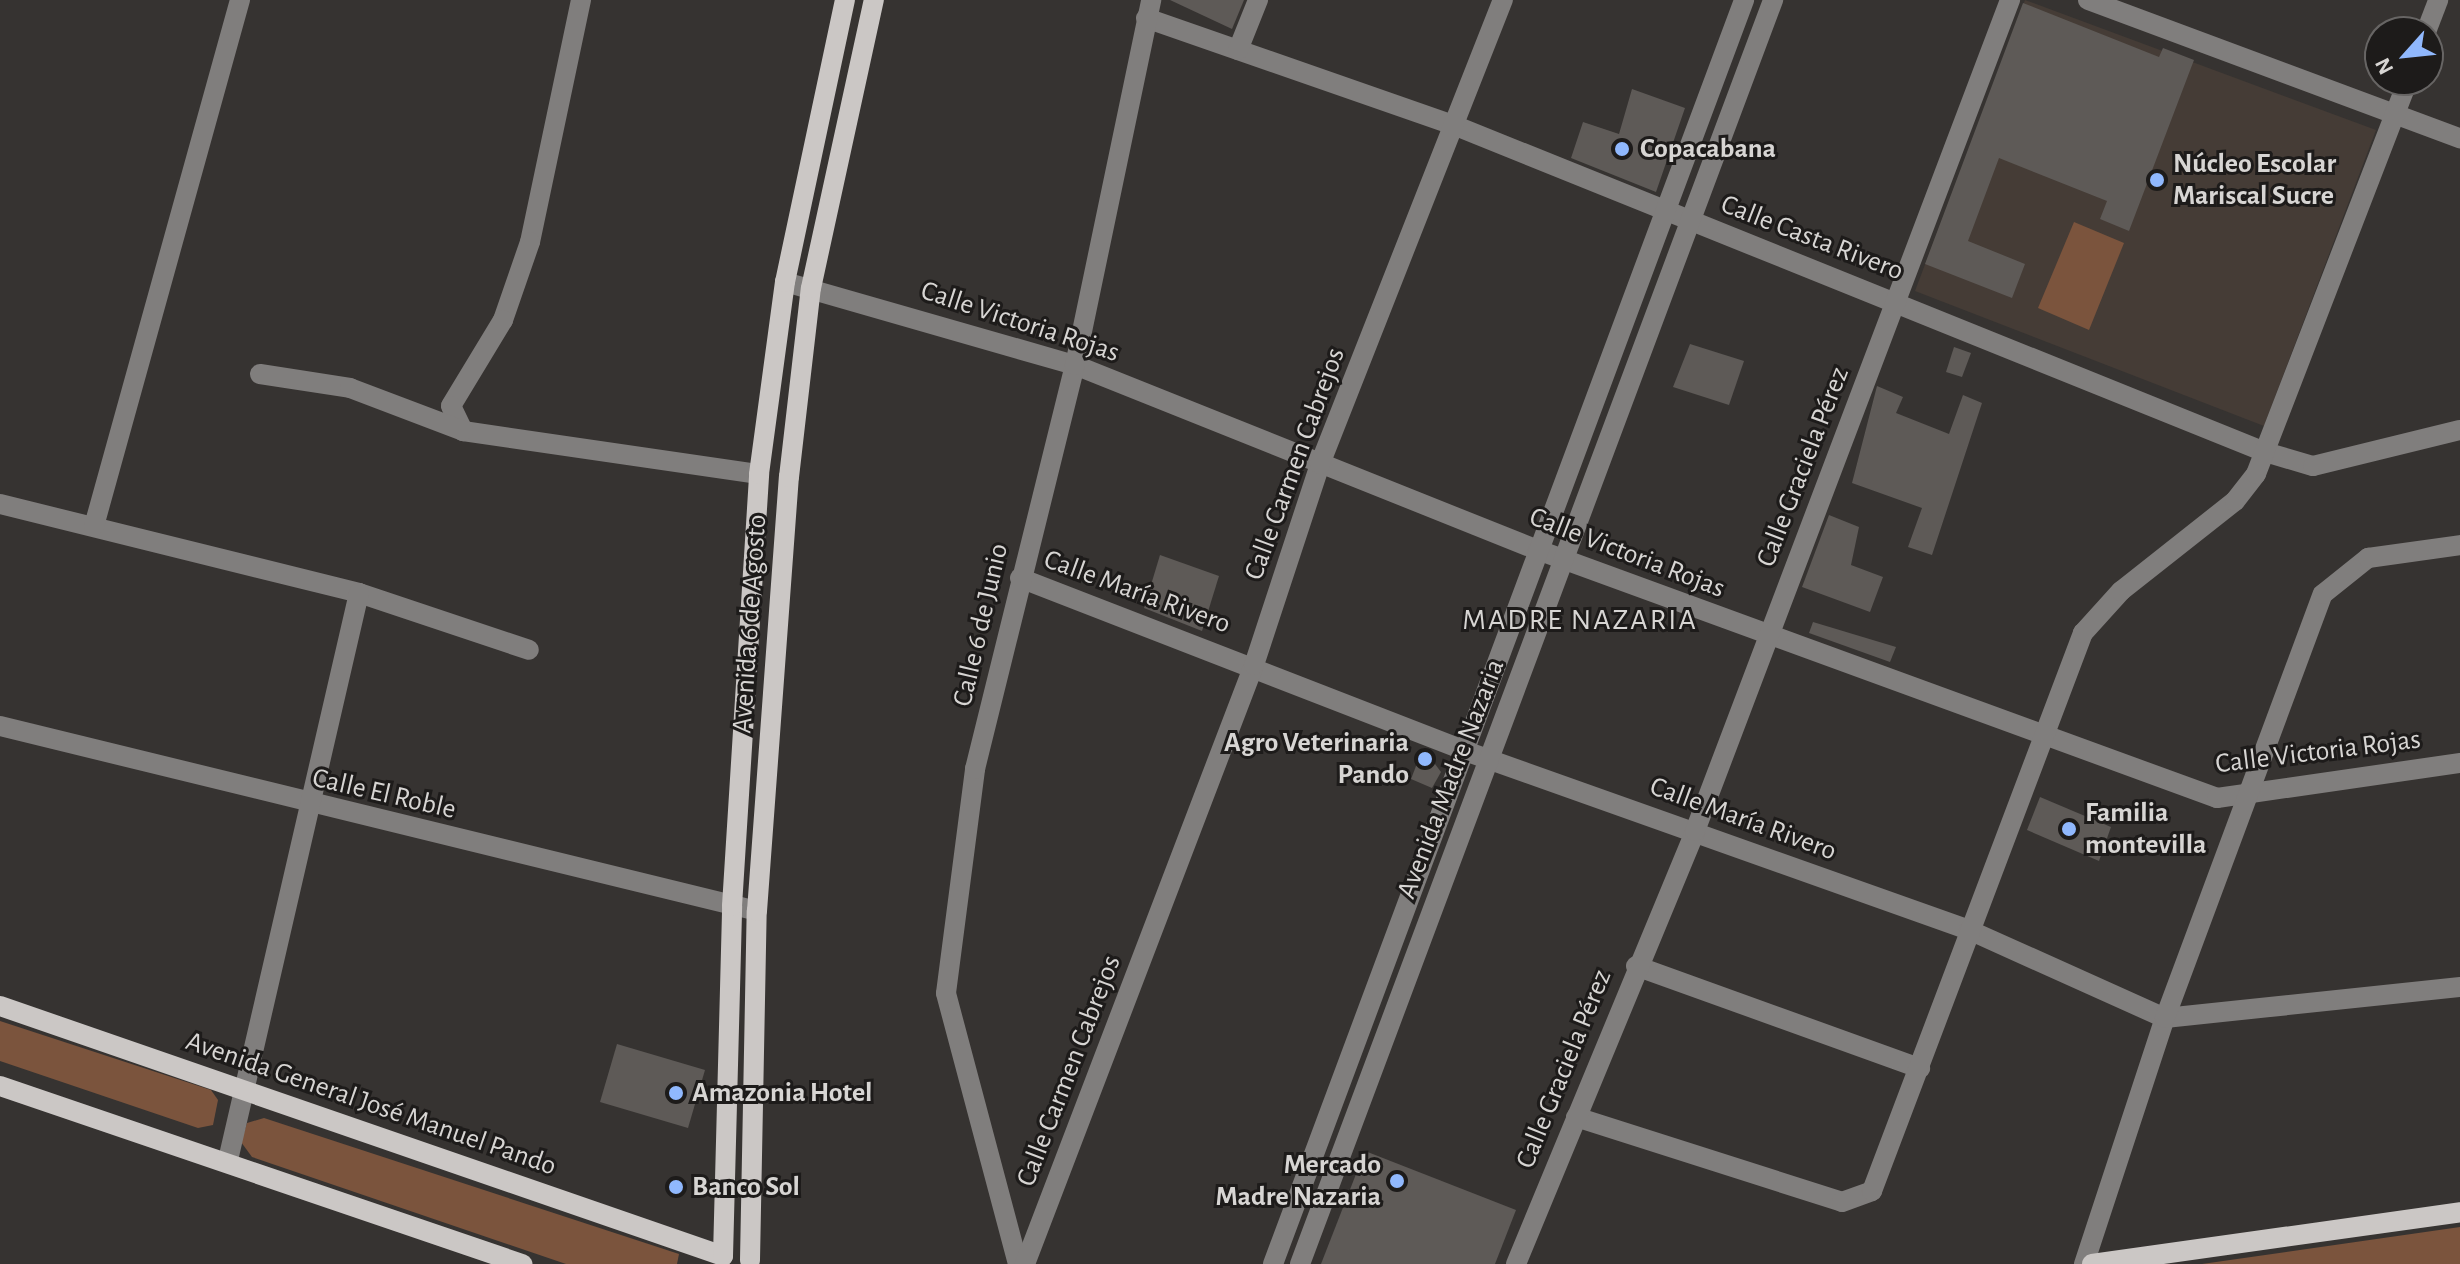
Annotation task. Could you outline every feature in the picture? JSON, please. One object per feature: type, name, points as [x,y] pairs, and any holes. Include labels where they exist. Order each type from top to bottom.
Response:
[{"type":"main road","name":"Avenida 6 de Agosto","points":[[716,1260],[732,906],[759,474],[785,282],[845,0]]},
{"type":"main road","name":"Avenida 6 de Agosto","points":[[754,1262],[757,911],[811,288],[874,0]]},
{"type":"main road","name":"Avenida General José Manuel Pando","points":[[0,1006],[249,1091],[716,1260],[754,1262]]},
{"type":"main road","points":[[0,1086],[228,1160],[522,1264]]},
{"type":"main road","points":[[2092,1264],[2460,1212]]},
{"type":"street","points":[[94,526],[240,0]]},
{"type":"street","points":[[463,431],[451,406],[503,320],[530,242],[581,0]]},
{"type":"street","points":[[1238,50],[1258,0]]},
{"type":"street","name":"Calle Carmen Cabrejos","points":[[1025,1264],[1254,665],[1320,464],[1456,126],[1503,0]]},
{"type":"street","name":"Avenida Madre Nazaria","points":[[1273,1264],[1744,0]]},
{"type":"street","name":"Avenida Madre Nazaria","points":[[1300,1264],[1773,0]]},
{"type":"street","name":"Calle Graciela Pérez","points":[[1516,1264],[1636,966],[1695,831],[2010,0]]},
{"type":"street","points":[[2088,0],[2460,138]]},
{"type":"street","name":"Calle Casta Rivero","points":[[1148,9],[1238,50],[1456,126],[2265,452],[2313,466],[2460,430]]},
{"type":"street","name":"Calle 6 de Junio","points":[[1018,1264],[946,993],[975,769],[1075,365],[1148,9]]},
{"type":"street","points":[[1576,1117],[1842,1202],[1872,1191],[1920,1068],[2040,734],[2083,633],[2121,591],[2235,501],[2265,452],[2402,96]]},
{"type":"street","name":"Calle Victoria Rojas","points":[[785,282],[1075,365],[1563,560],[2217,798],[2255,788],[2460,763]]},
{"type":"street","points":[[260,374],[350,388],[463,431],[759,474]]},
{"type":"street","points":[[0,504],[359,593],[529,650]]},
{"type":"street","points":[[2084,1264],[2165,1018],[2255,788],[2323,594],[2368,558],[2460,545]]},
{"type":"street","name":"Calle María Rivero","points":[[1020,578],[1254,665],[1465,751],[1969,930],[2165,1018]]},
{"type":"street","points":[[228,1160],[249,1091],[359,593]]},
{"type":"street","name":"Calle El Roble","points":[[0,726],[310,806],[757,911]]},
{"type":"street","points":[[1636,966],[1920,1068]]},
{"type":"street","points":[[2165,1018],[2460,987]]},
{"type":"shaded area","name":"Núcleo Escolar Mariscal Sucre","points":[[2025,0],[2376,130],[2264,426],[1915,291]]},
{"type":"shaded area","points":[[2074,222],[2124,243],[2089,330],[2038,308]]},
{"type":"shaded area","points":[[0,1021],[211,1090],[218,1100],[213,1125],[198,1128],[0,1061]]},
{"type":"shaded area","points":[[264,1118],[679,1254],[677,1264],[566,1264],[252,1157],[241,1142],[247,1123]]},
{"type":"shaded area","points":[[2460,1227],[2460,1264],[2202,1264]]},
{"type":"building","points":[[1170,0],[1244,0],[1232,29]]},
{"type":"building","points":[[2023,3],[2159,57],[2163,48],[2194,60],[2129,231],[2100,219],[2107,201],[1999,158],[1968,241],[2025,264],[2012,298],[1925,264]]},
{"type":"building","name":"Copacabana","points":[[1632,89],[1685,108],[1656,192],[1571,158],[1583,122],[1619,134]]},
{"type":"building","points":[[1690,344],[1744,361],[1729,405],[1673,387]]},
{"type":"building","points":[[1954,347],[1971,353],[1962,377],[1946,372]]},
{"type":"building","points":[[1877,386],[1903,397],[1896,413],[1949,434],[1963,395],[1982,403],[1932,555],[1908,547],[1922,508],[1852,483]]},
{"type":"building","points":[[1829,515],[1859,527],[1851,565],[1883,577],[1870,612],[1802,587]]},
{"type":"building","points":[[1160,555],[1219,576],[1202,631],[1144,608]]},
{"type":"building","points":[[1813,622],[1896,647],[1890,662],[1809,633]]},
{"type":"building","name":"Agro Veterinaria Pando","points":[[1423,748],[1441,772],[1432,788],[1411,779]]},
{"type":"building","name":"Familia montevilla","points":[[2040,797],[2111,827],[2099,861],[2027,830]]},
{"type":"building","points":[[617,1044],[705,1070],[688,1128],[600,1102]]},
{"type":"building","name":"Mercado Madre Nazaria","points":[[1365,1151],[1516,1210],[1495,1264],[1321,1264]]},
{"type":"place","name":"Copacabana","points":[[1622,149]]},
{"type":"place","name":"Núcleo Escolar Mariscal Sucre","points":[[2157,180]]},
{"type":"place","name":"Agro Veterinaria Pando","points":[[1425,759]]},
{"type":"place","name":"Familia montevilla","points":[[2069,829]]},
{"type":"place","name":"Amazonia Hotel","points":[[676,1093]]},
{"type":"place","name":"Mercado Madre Nazaria","points":[[1397,1181]]},
{"type":"place","name":"Banco Sol","points":[[676,1187]]},
{"type":"district","name":"MADRE NAZARIA","points":[[1580,620]]}]
